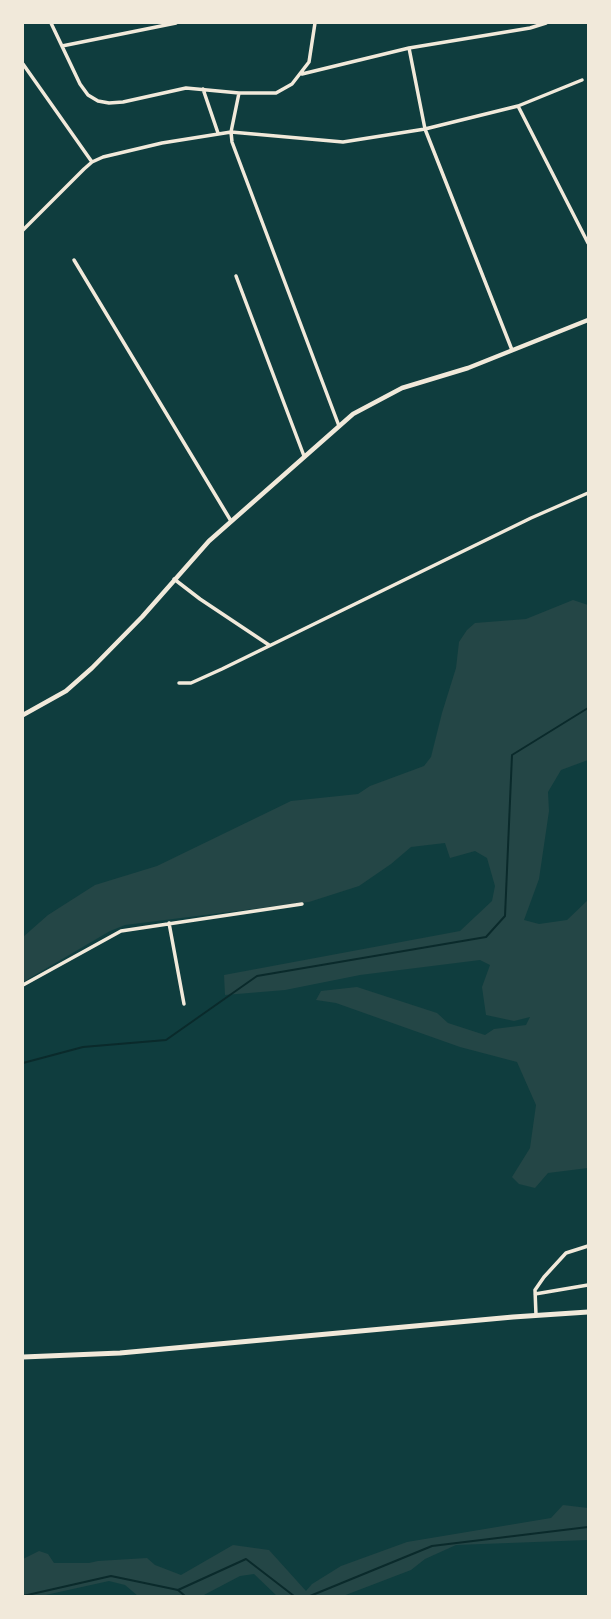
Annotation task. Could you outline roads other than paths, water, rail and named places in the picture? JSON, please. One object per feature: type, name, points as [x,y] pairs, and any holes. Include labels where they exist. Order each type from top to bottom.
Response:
[{"type":"main road","points":[[23,1357],[146,1350],[588,1312]]},
{"type":"street","points":[[51,23],[84,90],[103,102],[131,100],[183,88],[276,93],[289,87],[302,74],[311,55],[315,23]]},
{"type":"street","points":[[62,46],[176,23]]},
{"type":"street","points":[[302,74],[409,48],[530,29],[546,23]]},
{"type":"street","points":[[409,48],[425,129],[512,351]]},
{"type":"street","points":[[23,64],[92,162]]},
{"type":"street","points":[[23,230],[92,162],[162,143],[231,132],[343,142],[425,129],[518,106],[582,80]]},
{"type":"street","points":[[202,88],[218,133]]},
{"type":"street","points":[[239,93],[231,132],[232,142],[339,426]]},
{"type":"street","points":[[518,106],[588,243]]},
{"type":"street","points":[[74,260],[231,521]]},
{"type":"street","points":[[236,276],[304,456]]},
{"type":"street","points":[[23,715],[66,691],[92,668],[205,545],[339,426],[374,402],[402,388],[468,368],[588,320]]},
{"type":"street","points":[[179,683],[194,682],[531,518],[588,493]]},
{"type":"street","points":[[174,579],[269,645]]},
{"type":"street","points":[[23,985],[113,934],[302,904]]},
{"type":"street","points":[[169,923],[184,1004]]},
{"type":"street","points":[[536,1315],[534,1294],[544,1277],[562,1256],[588,1246]]},
{"type":"street","points":[[534,1294],[588,1285]]},
{"type":"waterway","points":[[23,1063],[83,1047],[166,1040],[257,976],[486,937],[505,916],[512,755],[588,708]]},
{"type":"waterway","points":[[310,1596],[432,1546],[588,1527]]},
{"type":"waterway","points":[[178,1590],[246,1559],[294,1596]]},
{"type":"waterway","points":[[23,1596],[111,1576],[178,1590],[185,1596]]}]
